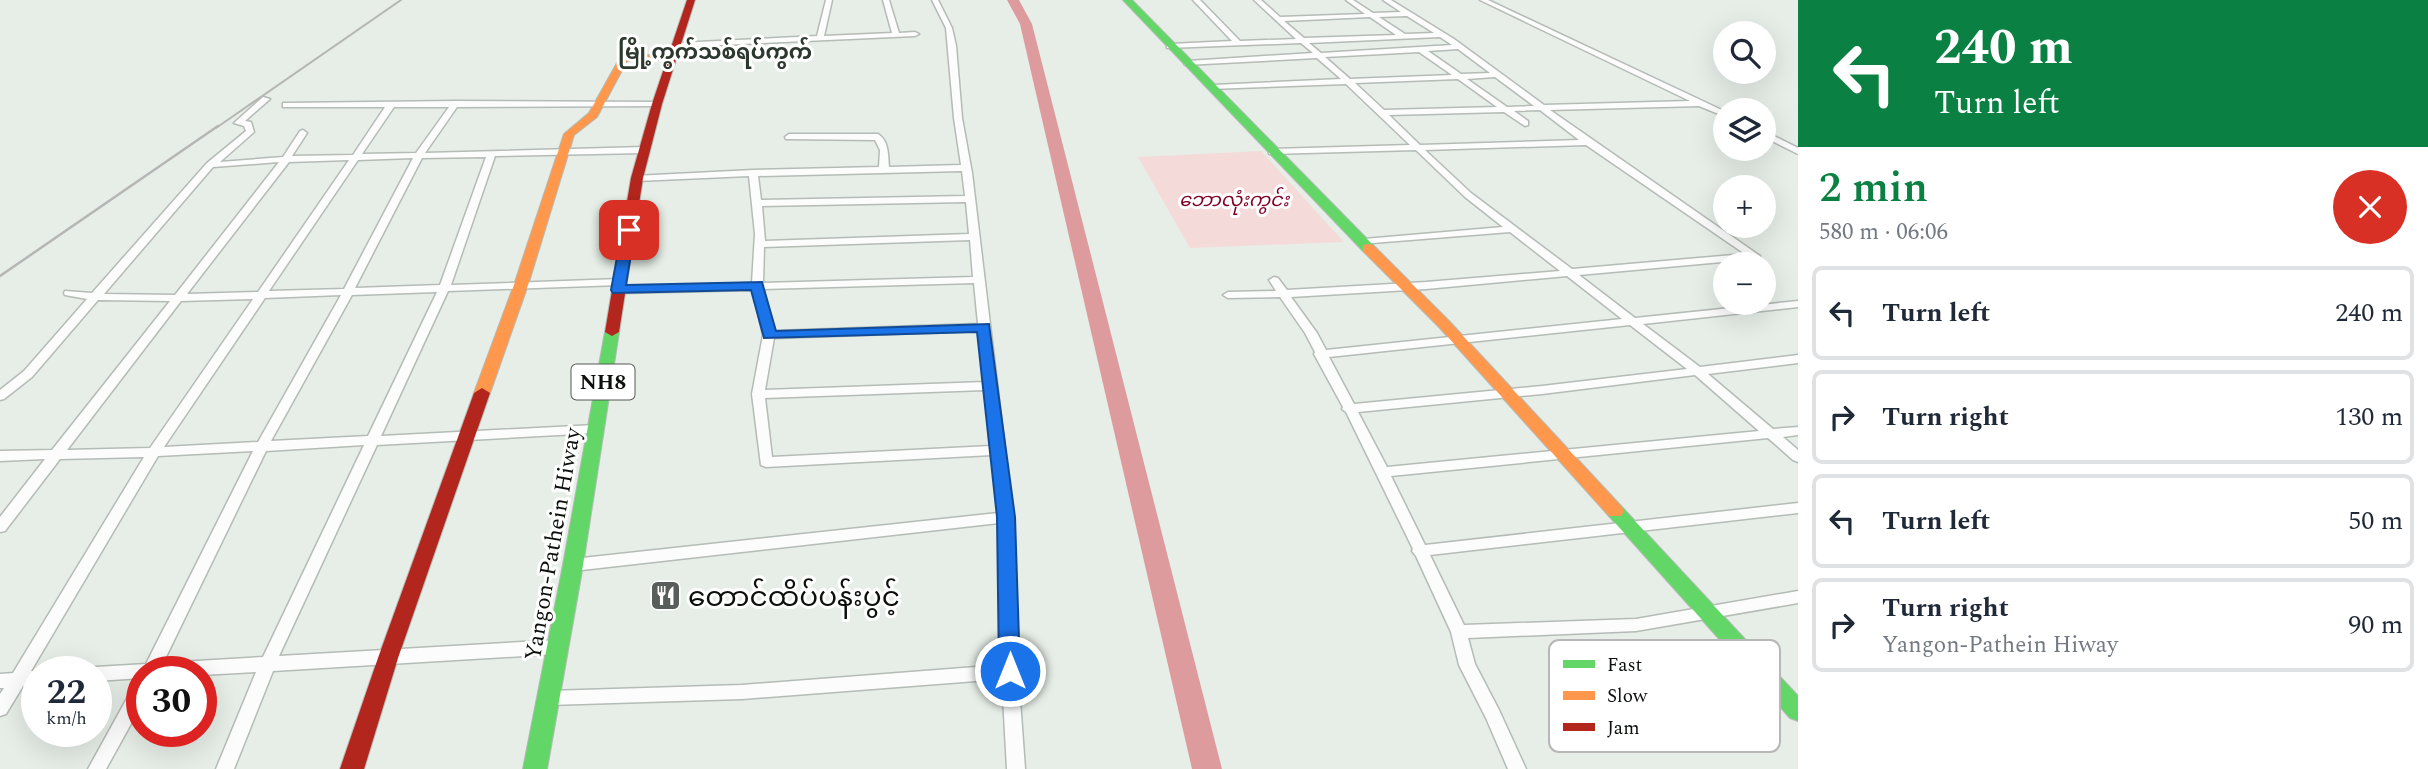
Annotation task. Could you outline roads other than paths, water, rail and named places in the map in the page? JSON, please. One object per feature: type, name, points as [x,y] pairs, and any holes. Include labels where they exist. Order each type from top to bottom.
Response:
[{"type":"main road","name":"Yangon-Pathein Hiway","points":[[535,769],[573,565],[637,178],[657,104],[691,0]]},
{"type":"main road","points":[[1128,0],[1272,152],[1407,286],[1733,640]]},
{"type":"main road","points":[[352,769],[388,658],[521,285],[569,134],[593,115],[624,58],[675,51]]},
{"type":"main road","points":[[1780,691],[1798,711]]},
{"type":"street","points":[[820,39],[829,0]]},
{"type":"street","points":[[886,0],[896,35]]},
{"type":"street","points":[[935,0],[948,29],[952,46],[958,118],[970,199],[1006,517],[1010,671],[1016,769]]},
{"type":"street","points":[[1196,0],[1240,44]]},
{"type":"street","points":[[1257,0],[1271,0]]},
{"type":"street","points":[[1257,0],[1320,55],[1468,195],[1696,370],[1798,457]]},
{"type":"street","points":[[1349,0],[1525,122]]},
{"type":"street","points":[[1228,295],[1407,286],[1755,256],[1588,142],[1459,47],[1386,0]]},
{"type":"street","points":[[1483,0],[1713,108]]},
{"type":"street","points":[[1278,19],[1408,14]]},
{"type":"street","points":[[675,51],[915,34]]},
{"type":"street","points":[[1170,46],[1441,35]]},
{"type":"street","points":[[1188,63],[1459,47]]},
{"type":"street","points":[[1213,87],[1498,75]]},
{"type":"street","points":[[0,396],[28,374],[210,164],[250,132],[248,124],[238,123],[266,99]]},
{"type":"street","points":[[157,656],[262,446],[347,293],[419,155],[456,103]]},
{"type":"street","points":[[1380,113],[1702,103]]},
{"type":"street","points":[[286,105],[657,104]]},
{"type":"street","points":[[0,709],[154,452],[258,296],[391,105]]},
{"type":"street","points":[[0,527],[54,454],[286,159],[303,133]]},
{"type":"street","points":[[789,137],[878,137],[884,150],[884,169]]},
{"type":"street","points":[[1776,140],[1798,151]]},
{"type":"street","points":[[1272,152],[1588,142]]},
{"type":"street","points":[[210,164],[286,159],[644,150]]},
{"type":"street","points":[[225,769],[268,663],[444,289],[492,153]]},
{"type":"street","points":[[637,178],[966,168]]},
{"type":"street","points":[[753,173],[760,244],[757,285],[769,335],[758,394],[766,462],[998,450]]},
{"type":"street","points":[[757,203],[970,199]]},
{"type":"street","points":[[1364,242],[1513,229]]},
{"type":"street","points":[[760,244],[974,237]]},
{"type":"street","points":[[69,293],[96,297],[178,298],[521,285],[757,285],[979,280]]},
{"type":"street","points":[[1274,280],[1311,333],[1401,508],[1459,632],[1467,665],[1517,769]]},
{"type":"street","points":[[1320,354],[1798,304]]},
{"type":"street","points":[[769,335],[984,327]]},
{"type":"street","points":[[1348,409],[1506,394],[1798,359]]},
{"type":"street","points":[[758,394],[991,386]]},
{"type":"street","points":[[0,456],[154,452],[595,429]]},
{"type":"street","points":[[1381,472],[1798,431]]},
{"type":"street","points":[[1419,551],[1798,508]]},
{"type":"street","points":[[573,565],[1006,517]]},
{"type":"street","points":[[1459,632],[1636,625],[1798,597]]},
{"type":"street","points":[[217,666],[558,647]]},
{"type":"street","points":[[548,698],[742,692],[1010,671]]},
{"type":"street","points":[[0,681],[19,679]]},
{"type":"street","points":[[97,769],[126,716]]},
{"type":"waterway","points":[[1013,0],[1026,24],[1207,769]]},
{"type":"railway","points":[[216,128],[401,0]]},
{"type":"railway","points":[[0,276],[218,126]]},
{"type":"place","name":"တောင်ထိပ်ပန်းပွင့်","points":[[665,596]]},
{"type":"district","name":"မြို့ကွက်သစ်ရပ်ကွက်","points":[[715,52]]},
{"type":"park label","name":"ဘောလုံးကွင်း","points":[[1234,199]]}]
